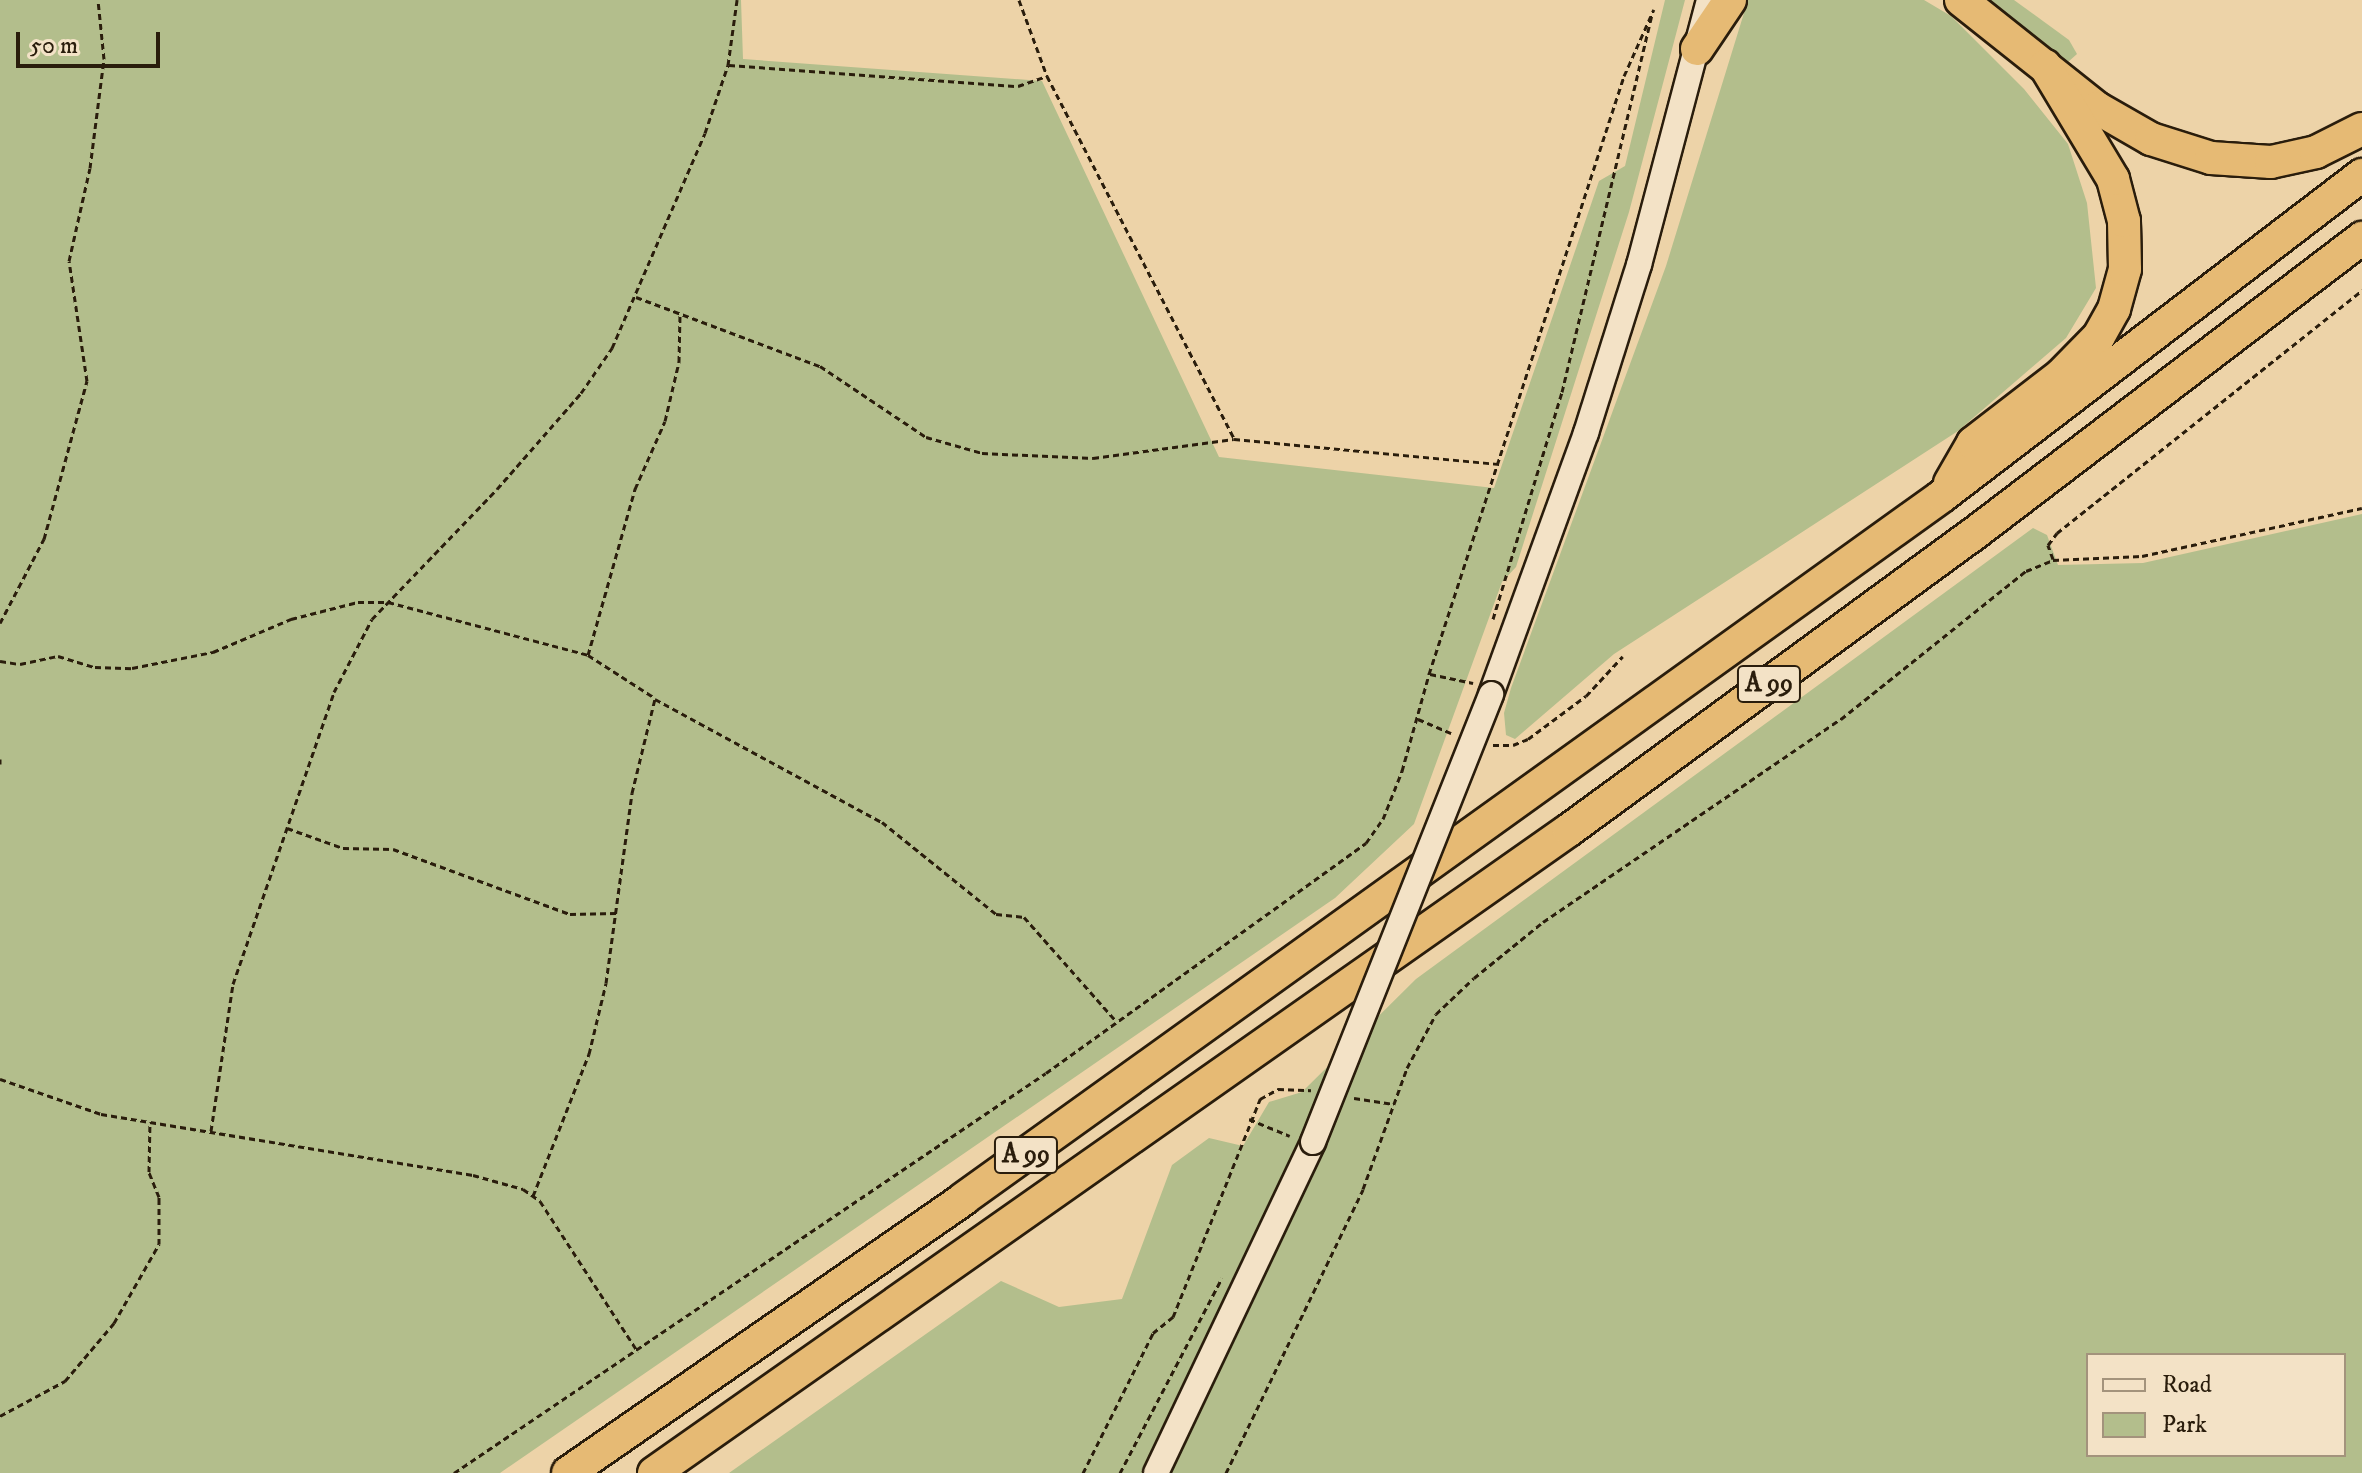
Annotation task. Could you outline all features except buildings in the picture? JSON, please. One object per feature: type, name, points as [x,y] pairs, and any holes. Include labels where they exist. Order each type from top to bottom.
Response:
[{"type":"highway","points":[[1697,49],[1730,0]]},
{"type":"highway","points":[[1961,0],[2097,108],[2151,139],[2211,158],[2271,162],[2316,152],[2362,129]]},
{"type":"highway","points":[[1942,496],[1973,443],[2061,375],[2099,336],[2114,309],[2125,269],[2124,221],[2113,179],[2045,66]]},
{"type":"highway","name":"A 99","points":[[568,1473],[963,1199],[1942,496],[2362,175]]},
{"type":"highway","name":"A 99","points":[[654,1473],[1569,830],[1971,536],[2362,238]]},
{"type":"main road","points":[[1156,1473],[1304,1138],[1613,349],[1709,0]]},
{"type":"path","points":[[0,623],[44,539],[87,381],[69,261],[90,168],[104,59],[98,0]]},
{"type":"path","points":[[211,1131],[233,984],[334,692],[372,619],[461,530],[581,393],[612,348],[636,297],[728,65],[737,0]]},
{"type":"path","points":[[1019,0],[1047,76],[1234,439]]},
{"type":"path","points":[[1490,630],[1562,392],[1656,0]]},
{"type":"path","points":[[454,1473],[638,1352],[1117,1022],[1366,843],[1383,819],[1418,719],[1429,674],[1624,76],[1654,9]]},
{"type":"path","points":[[728,65],[745,70],[1018,86],[1047,76]]},
{"type":"path","points":[[2053,560],[2048,545],[2057,533],[2362,290]]},
{"type":"path","points":[[636,297],[820,366],[926,437],[982,453],[1093,458],[1234,439],[1500,464]]},
{"type":"path","points":[[588,655],[635,489],[665,421],[679,362],[680,313]]},
{"type":"path","points":[[1226,1473],[1363,1189],[1394,1104],[1436,1014],[1474,978],[1543,922],[1841,719],[2026,571],[2053,560],[2142,556],[2362,508]]},
{"type":"path","points":[[0,661],[20,664],[58,656],[95,667],[148,666],[213,652],[291,619],[358,602],[388,602],[588,655],[655,699],[882,822],[996,914],[1024,917],[1117,1022]]},
{"type":"path","points":[[1484,742],[1513,745],[1528,739],[1586,696],[1623,656]]},
{"type":"path","points":[[1429,674],[1479,689],[1478,670]]},
{"type":"path","points":[[533,1196],[589,1054],[617,913],[632,793],[655,699]]},
{"type":"path","points":[[1418,719],[1456,734]]},
{"type":"path","points":[[0,759],[0,764]]},
{"type":"path","points":[[287,828],[343,848],[393,849],[570,914],[617,913]]},
{"type":"path","points":[[0,1079],[101,1114],[473,1175],[533,1196],[638,1352]]},
{"type":"path","points":[[1083,1473],[1153,1333],[1173,1317],[1249,1119],[1260,1099],[1278,1089],[1325,1093]]},
{"type":"path","points":[[1351,1098],[1394,1104]]},
{"type":"path","points":[[1249,1119],[1287,1135]]},
{"type":"path","points":[[0,1416],[65,1381],[114,1323],[159,1244],[159,1197],[149,1172],[150,1122]]},
{"type":"path","points":[[1287,1151],[1304,1138]]},
{"type":"path","points":[[1120,1473],[1227,1270]]},
{"type":"green space","points":[[0,0],[741,0],[743,59],[1042,81],[1219,457],[1494,488],[1599,181],[1625,166],[1665,0],[1685,0],[1629,212],[1516,567],[1502,582],[1414,824],[1335,898],[500,1473],[0,1473]]},
{"type":"green space","points":[[1748,0],[1924,0],[1951,16],[2024,89],[2068,144],[2087,203],[2096,288],[2066,338],[1958,431],[1614,654],[1515,739],[1506,735],[1504,713],[1511,688],[1666,266]]},
{"type":"green space","points":[[1989,0],[2014,0],[2069,40],[2077,54],[2068,62]]},
{"type":"green space","points":[[2362,514],[2362,1473],[729,1473],[1001,1281],[1059,1307],[1122,1299],[1172,1165],[1209,1138],[1243,1146],[1269,1102],[1302,1092],[1416,979],[2033,528],[2047,535],[2058,565],[2143,563]]}]
